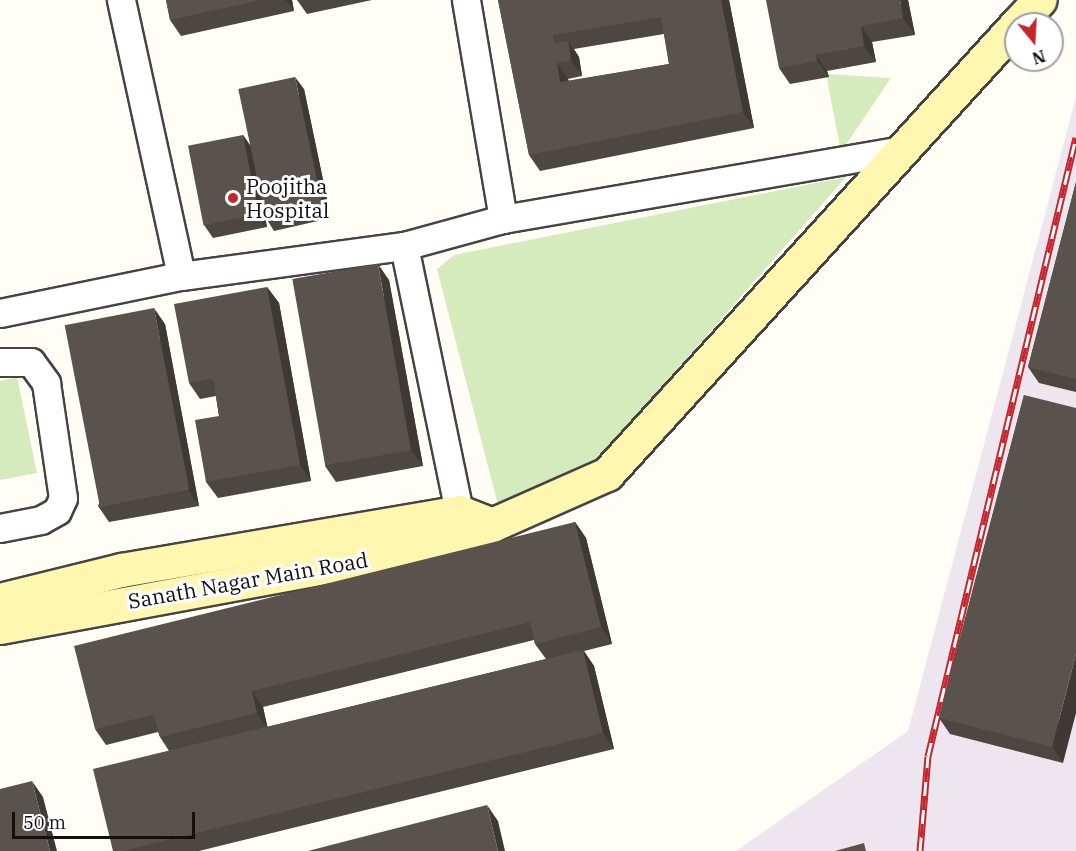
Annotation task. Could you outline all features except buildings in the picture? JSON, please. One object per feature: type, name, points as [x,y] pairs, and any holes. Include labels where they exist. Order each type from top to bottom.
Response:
[{"type":"street","points":[[121,0],[181,276]]},
{"type":"street","points":[[466,0],[503,219]]},
{"type":"street","name":"Sanath Nagar Main Road","points":[[1028,12],[1039,0]]},
{"type":"street","name":"Sanath Nagar Main Road","points":[[0,627],[449,544],[607,474],[1004,38]]},
{"type":"street","points":[[0,313],[181,276],[404,246],[503,219],[903,150]]},
{"type":"street","points":[[404,246],[459,512]]},
{"type":"street","points":[[0,362],[32,362],[45,382],[63,498],[57,511],[41,520],[0,528]]},
{"type":"street","points":[[0,600],[121,570],[459,512],[493,525]]},
{"type":"shaded area","points":[[1076,97],[1076,851],[736,851],[908,731]]},
{"type":"green space","points":[[826,74],[891,78],[841,152]]},
{"type":"green space","points":[[846,177],[602,455],[500,513],[437,269],[454,255]]},
{"type":"green space","points":[[17,377],[37,473],[0,480],[0,381]]},
{"type":"railway","points":[[920,851],[928,756],[1076,137]]},
{"type":"place","name":"Poojitha Hospital","points":[[233,198]]}]
